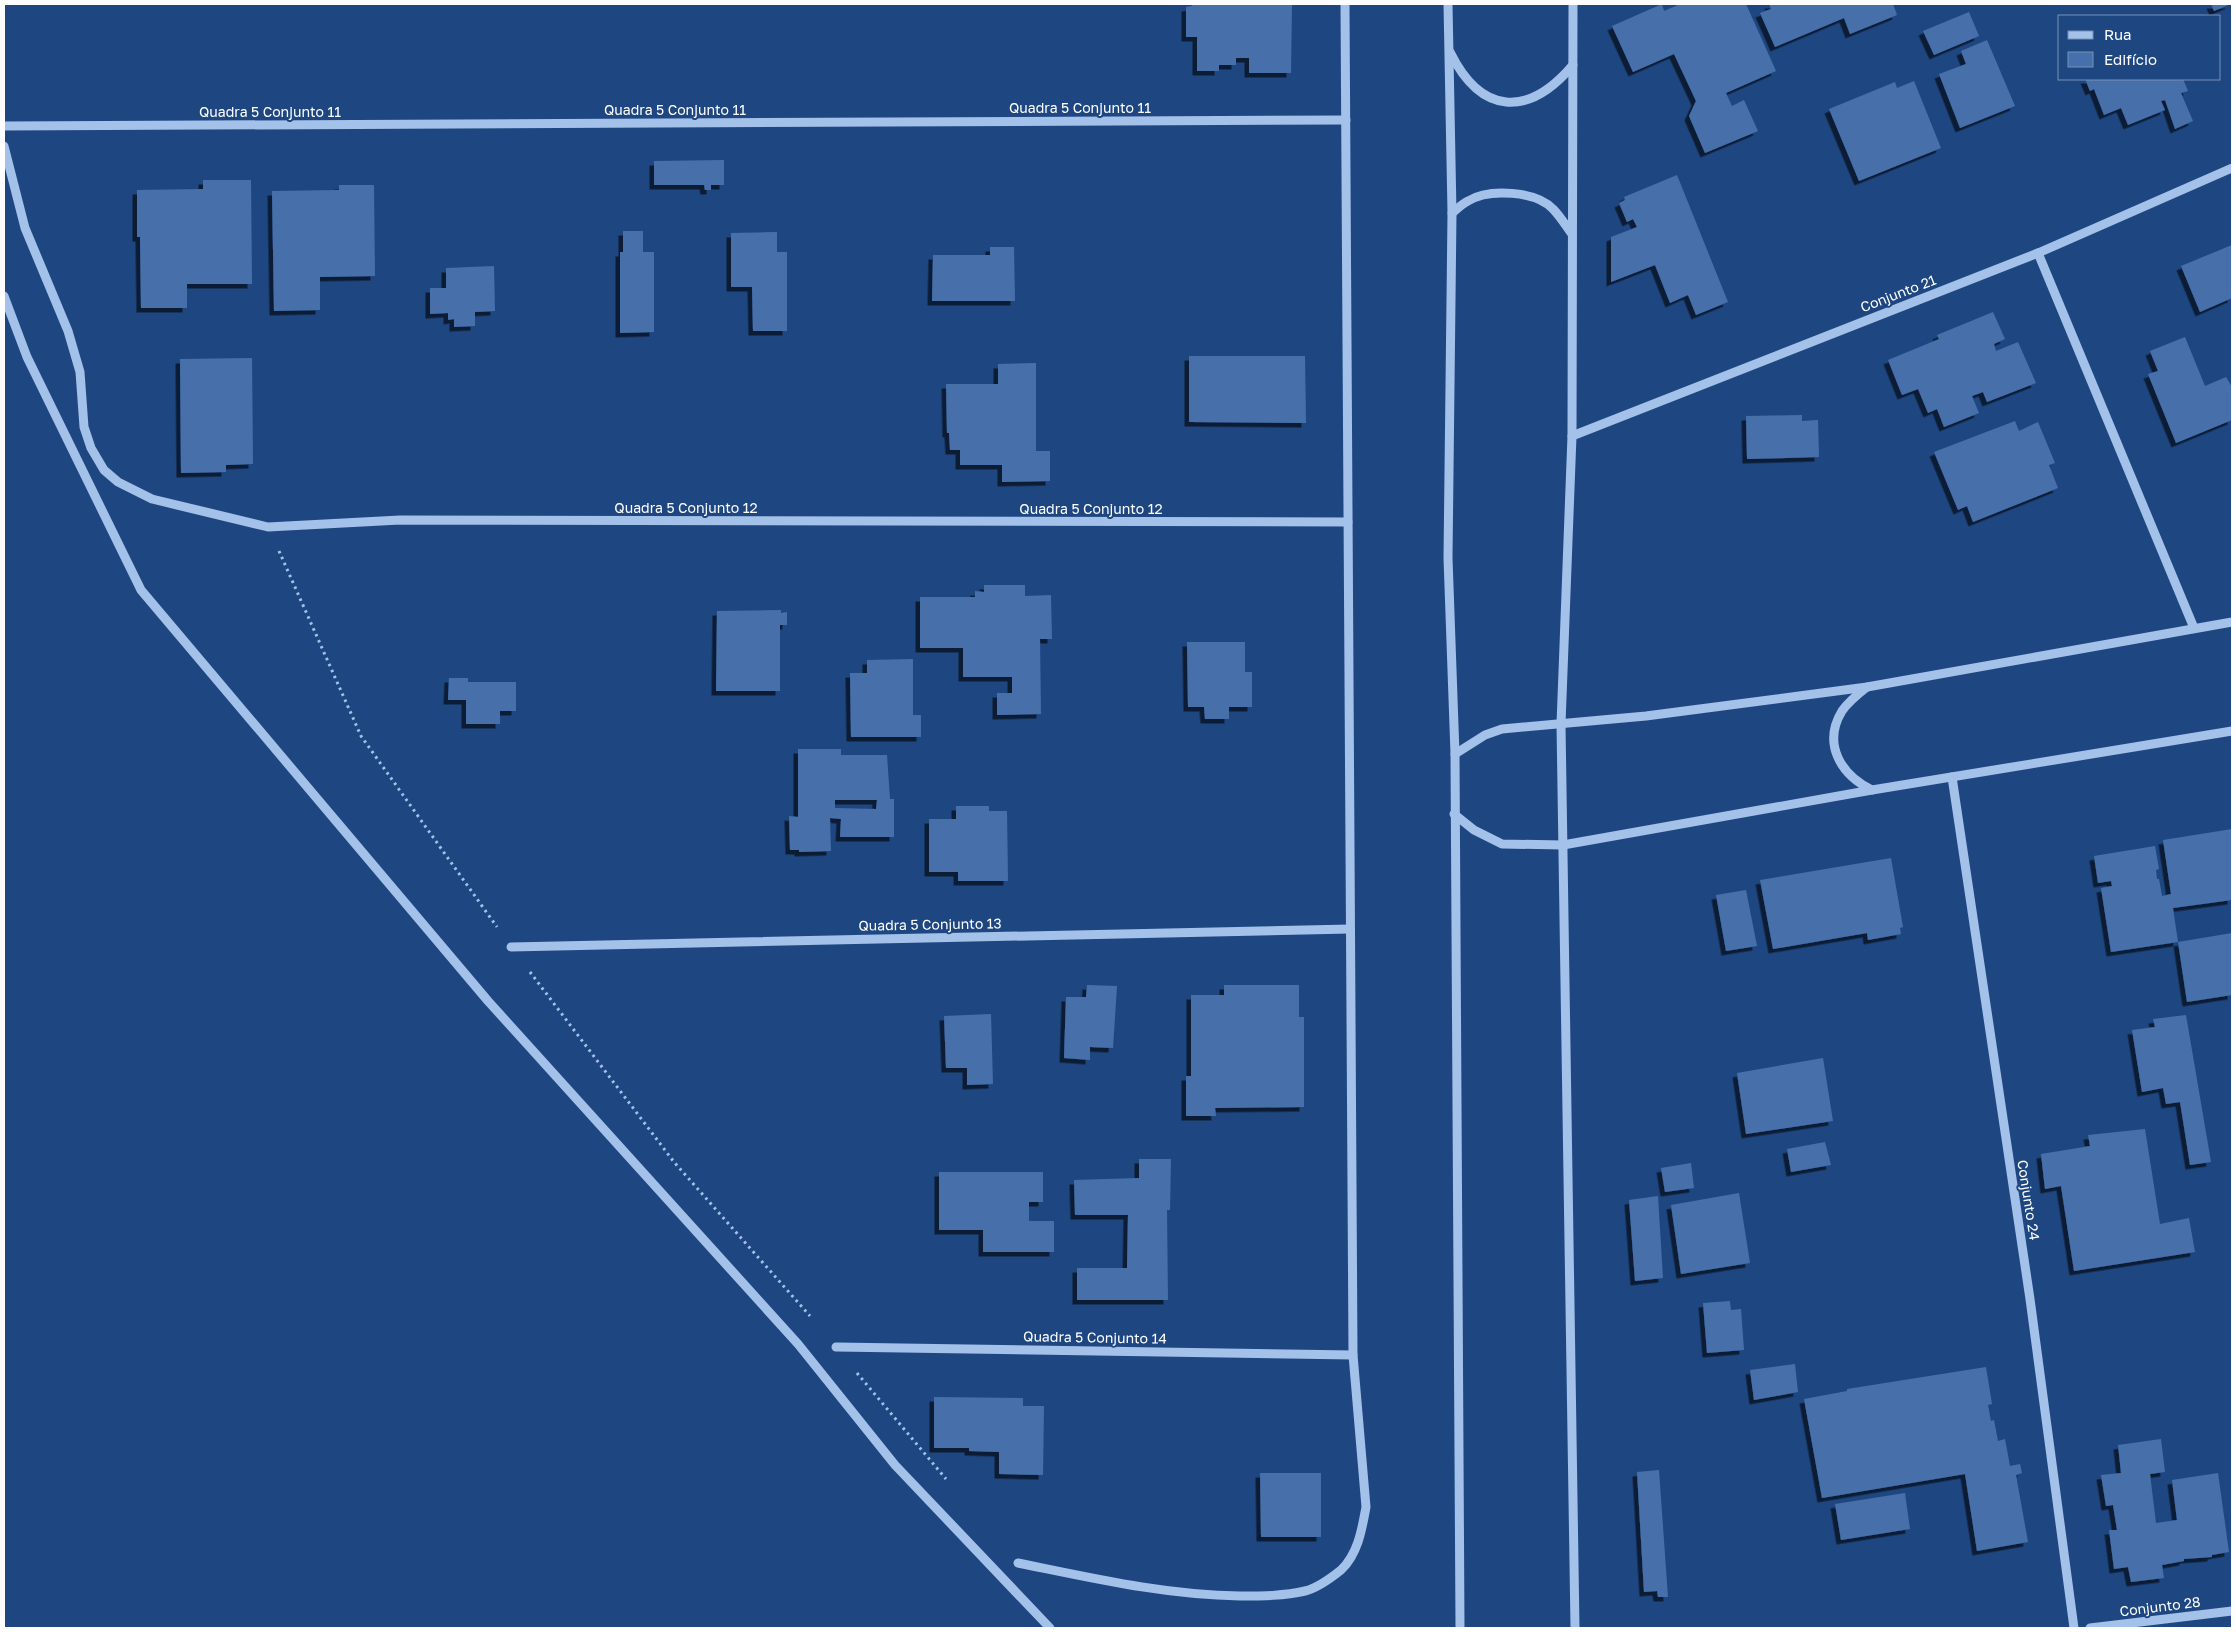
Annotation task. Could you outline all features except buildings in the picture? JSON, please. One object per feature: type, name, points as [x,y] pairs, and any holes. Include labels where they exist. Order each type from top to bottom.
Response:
[{"type":"street","points":[[1018,1563],[1130,1586],[1206,1596],[1271,1596],[1306,1590],[1327,1580],[1343,1569],[1356,1549],[1366,1507],[1352,1355],[1346,4]]},
{"type":"street","points":[[1448,4],[1452,213],[1448,558],[1455,754],[1460,1628]]},
{"type":"street","points":[[1573,4],[1572,436],[1562,724],[1562,845],[1575,1628]]},
{"type":"street","points":[[1448,47],[1460,72],[1482,94],[1504,102],[1526,102],[1544,93],[1561,79],[1572,65]]},
{"type":"street","name":"Quadra 5 Conjunto 11","points":[[4,126],[1346,120]]},
{"type":"street","name":"Quadra 5 Conjunto 12","points":[[4,146],[25,228],[68,331],[80,372],[84,427],[91,448],[104,470],[118,482],[152,499],[268,527],[400,520],[1348,522]]},
{"type":"street","name":"Conjunto 21","points":[[1572,436],[2038,253],[2232,168]]},
{"type":"street","points":[[1452,213],[1468,200],[1487,195],[1509,193],[1532,196],[1552,208],[1572,234]]},
{"type":"street","points":[[2038,253],[2194,628]]},
{"type":"street","points":[[4,296],[27,357],[141,590],[488,1001],[798,1344],[895,1465],[1050,1628]]},
{"type":"street","points":[[1455,754],[1485,735],[1502,729],[1646,716],[1867,687],[2232,622]]},
{"type":"street","points":[[1867,687],[1842,710],[1836,725],[1834,741],[1837,757],[1845,772],[1857,783],[1872,790]]},
{"type":"street","points":[[1454,814],[1474,830],[1502,844],[1562,845],[1872,790],[2232,731]]},
{"type":"street","name":"Conjunto 24","points":[[1952,777],[2030,1299],[2074,1628]]},
{"type":"street","name":"Quadra 5 Conjunto 13","points":[[511,947],[1350,929]]},
{"type":"street","name":"Quadra 5 Conjunto 14","points":[[836,1347],[1352,1355]]},
{"type":"street","name":"Conjunto 28","points":[[2090,1628],[2170,1623],[2232,1611]]},
{"type":"path","points":[[268,527],[361,736],[511,947],[674,1162],[836,1347],[950,1484]]}]
